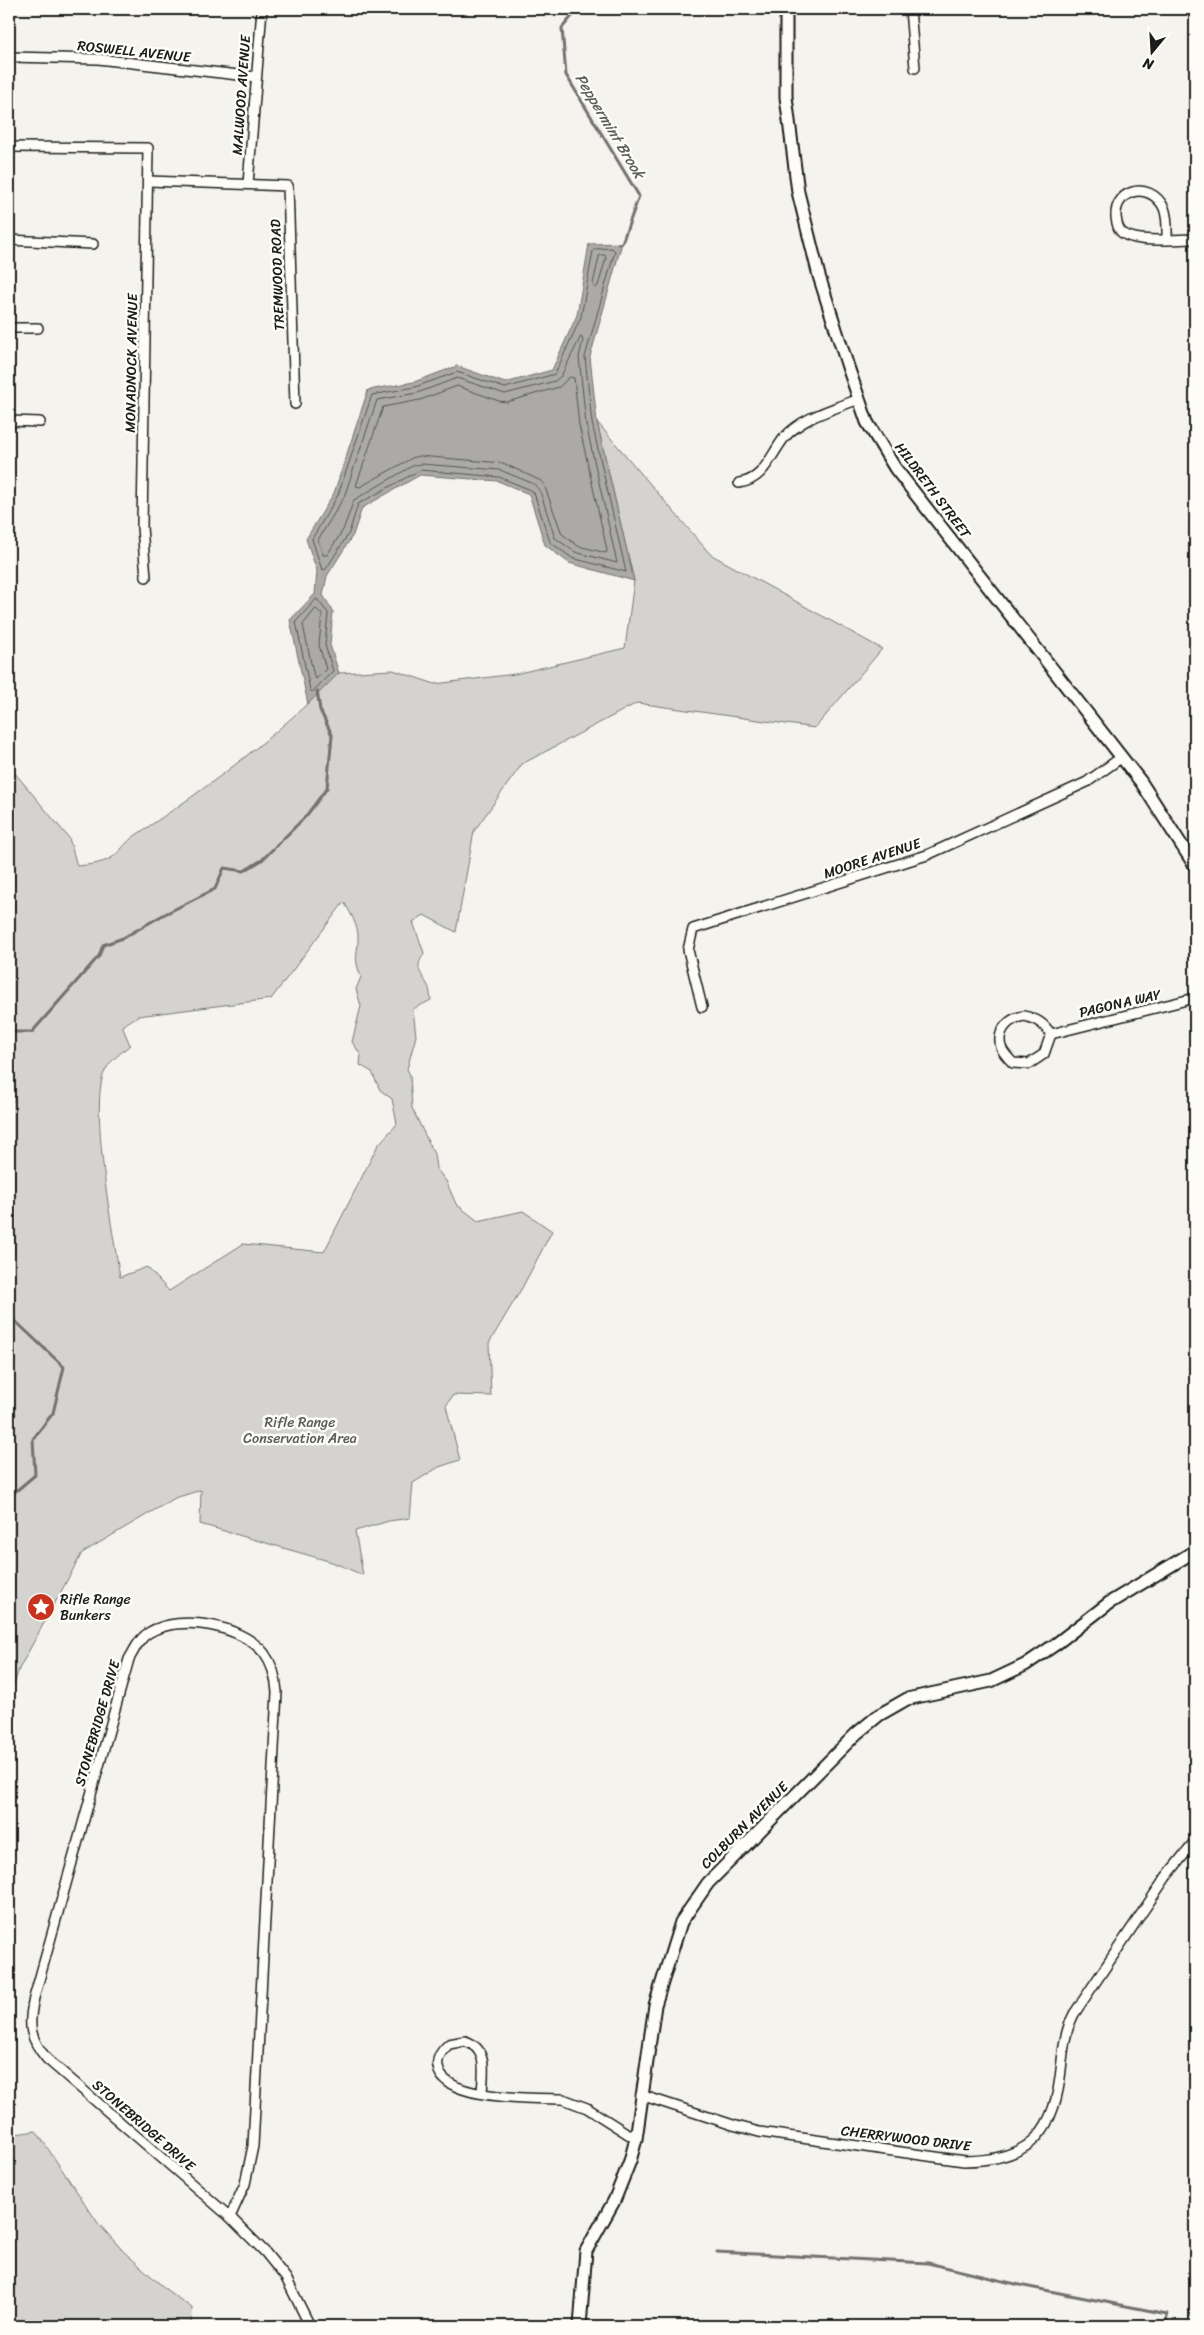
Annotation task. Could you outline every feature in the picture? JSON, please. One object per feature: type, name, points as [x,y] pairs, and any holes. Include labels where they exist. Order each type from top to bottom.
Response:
[{"type":"street","name":"MALWOOD AVENUE","points":[[248,184],[262,9]]},
{"type":"street","name":"HILDRETH STREET","points":[[786,9],[786,97],[798,192],[819,276],[867,422],[895,468],[1122,757],[1156,805],[1195,866]]},
{"type":"street","points":[[910,9],[915,68]]},
{"type":"street","name":"ROSWELL AVENUE","points":[[9,57],[98,59],[256,77]]},
{"type":"street","name":"MONADNOCK AVENUE","points":[[9,147],[148,148],[142,527],[146,577]]},
{"type":"street","points":[[148,181],[248,184]]},
{"type":"street","name":"TREMWOOD ROAD","points":[[248,184],[288,186],[295,404]]},
{"type":"street","points":[[1167,239],[1165,210],[1153,196],[1141,190],[1127,193],[1121,199],[1116,218],[1118,227],[1124,234],[1142,239],[1167,239],[1195,239]]},
{"type":"street","points":[[9,240],[93,244]]},
{"type":"street","points":[[9,328],[38,328]]},
{"type":"street","points":[[739,483],[756,478],[783,440],[802,424],[859,399]]},
{"type":"street","points":[[9,420],[40,422]]},
{"type":"street","name":"MOORE AVENUE","points":[[702,1007],[688,950],[693,929],[927,855],[1087,782],[1122,757]]},
{"type":"street","name":"PAGONA WAY","points":[[1050,1034],[1195,998]]},
{"type":"street","points":[[1015,1017],[1034,1018],[1044,1025],[1050,1034],[1044,1054],[1029,1064],[1013,1063],[1001,1047],[1001,1033],[1005,1026],[1015,1017]]},
{"type":"street","name":"COLBURN AVENUE","points":[[580,2326],[586,2250],[614,2201],[630,2161],[636,2139],[655,2005],[681,1922],[708,1883],[856,1734],[879,1715],[907,1700],[991,1681],[1025,1665],[1056,1644],[1109,1603],[1195,1551]]},
{"type":"street","name":"STONEBRIDGE DRIVE","points":[[230,2217],[245,2184],[253,2146],[277,1692],[272,1666],[263,1652],[250,1642],[237,1634],[219,1628],[201,1623],[182,1623],[164,1626],[149,1632],[138,1643],[129,1659],[34,1998],[30,2029],[32,2039],[47,2059],[230,2217],[265,2252],[286,2278],[310,2326]]},
{"type":"street","name":"CHERRYWOOD DRIVE","points":[[641,2095],[732,2126],[759,2132],[964,2161],[986,2160],[1007,2156],[1022,2149],[1046,2125],[1058,2093],[1064,2039],[1074,2014],[1166,1877],[1195,1842]]},
{"type":"street","points":[[482,2094],[484,2062],[479,2050],[465,2042],[449,2044],[439,2056],[438,2067],[441,2077],[457,2088],[482,2094],[563,2099],[576,2102],[636,2139]]},
{"type":"green space","name":"Rifle Range Conservation Area","points":[[597,422],[710,554],[882,649],[815,728],[637,703],[522,764],[474,831],[456,932],[424,915],[413,922],[424,953],[419,969],[429,987],[431,1000],[413,1009],[416,1036],[407,1069],[410,1075],[412,1108],[434,1154],[436,1168],[446,1181],[456,1204],[478,1221],[523,1211],[552,1231],[522,1288],[489,1343],[491,1396],[453,1395],[446,1406],[460,1460],[439,1467],[413,1483],[410,1518],[389,1521],[355,1531],[363,1575],[332,1562],[200,1524],[201,1490],[175,1498],[82,1553],[19,1669],[9,1700],[9,766],[69,838],[77,866],[103,862],[114,856],[132,838],[242,760],[339,673],[393,670],[435,684],[515,674],[625,648],[634,581]],"holes":[[[344,902],[357,929],[357,960],[361,977],[356,989],[361,1006],[352,1042],[361,1055],[360,1065],[372,1072],[380,1090],[392,1099],[397,1124],[378,1145],[324,1252],[243,1244],[169,1291],[147,1267],[120,1277],[100,1138],[99,1108],[101,1085],[106,1069],[130,1045],[122,1026],[138,1016],[271,999]]]},
{"type":"green space","points":[[36,2131],[98,2223],[124,2252],[168,2291],[192,2308],[191,2326],[9,2326],[9,2135]]},
{"type":"water","points":[[622,243],[590,357],[597,422],[634,581],[569,563],[545,545],[529,494],[498,481],[420,475],[362,508],[353,535],[327,576],[323,595],[333,611],[330,645],[339,673],[308,704],[290,620],[315,594],[317,571],[306,539],[334,493],[368,390],[414,382],[457,366],[505,383],[552,370],[577,315],[589,244]]},
{"type":"waterway","name":"Peppermint Brook","points":[[578,9],[562,28],[566,75],[639,196],[622,243],[618,244]]},
{"type":"waterway","name":"Peppermint Brook","points":[[9,1039],[13,1032],[32,1032],[99,956],[103,945],[123,938],[215,889],[224,868],[244,871],[262,860],[306,816],[327,788],[332,735],[320,710],[317,691]]},
{"type":"waterway","name":"Peppermint Brook","points":[[9,1097],[12,1101],[9,1106]]},
{"type":"waterway","name":"Peppermint Brook","points":[[9,1315],[64,1367],[53,1413],[33,1439],[35,1475],[9,1497]]},
{"type":"waterway","points":[[717,2252],[928,2263],[1024,2286],[1167,2314],[1166,2326]]},
{"type":"place","name":"Rifle Range Bunkers","points":[[41,1607]]}]
